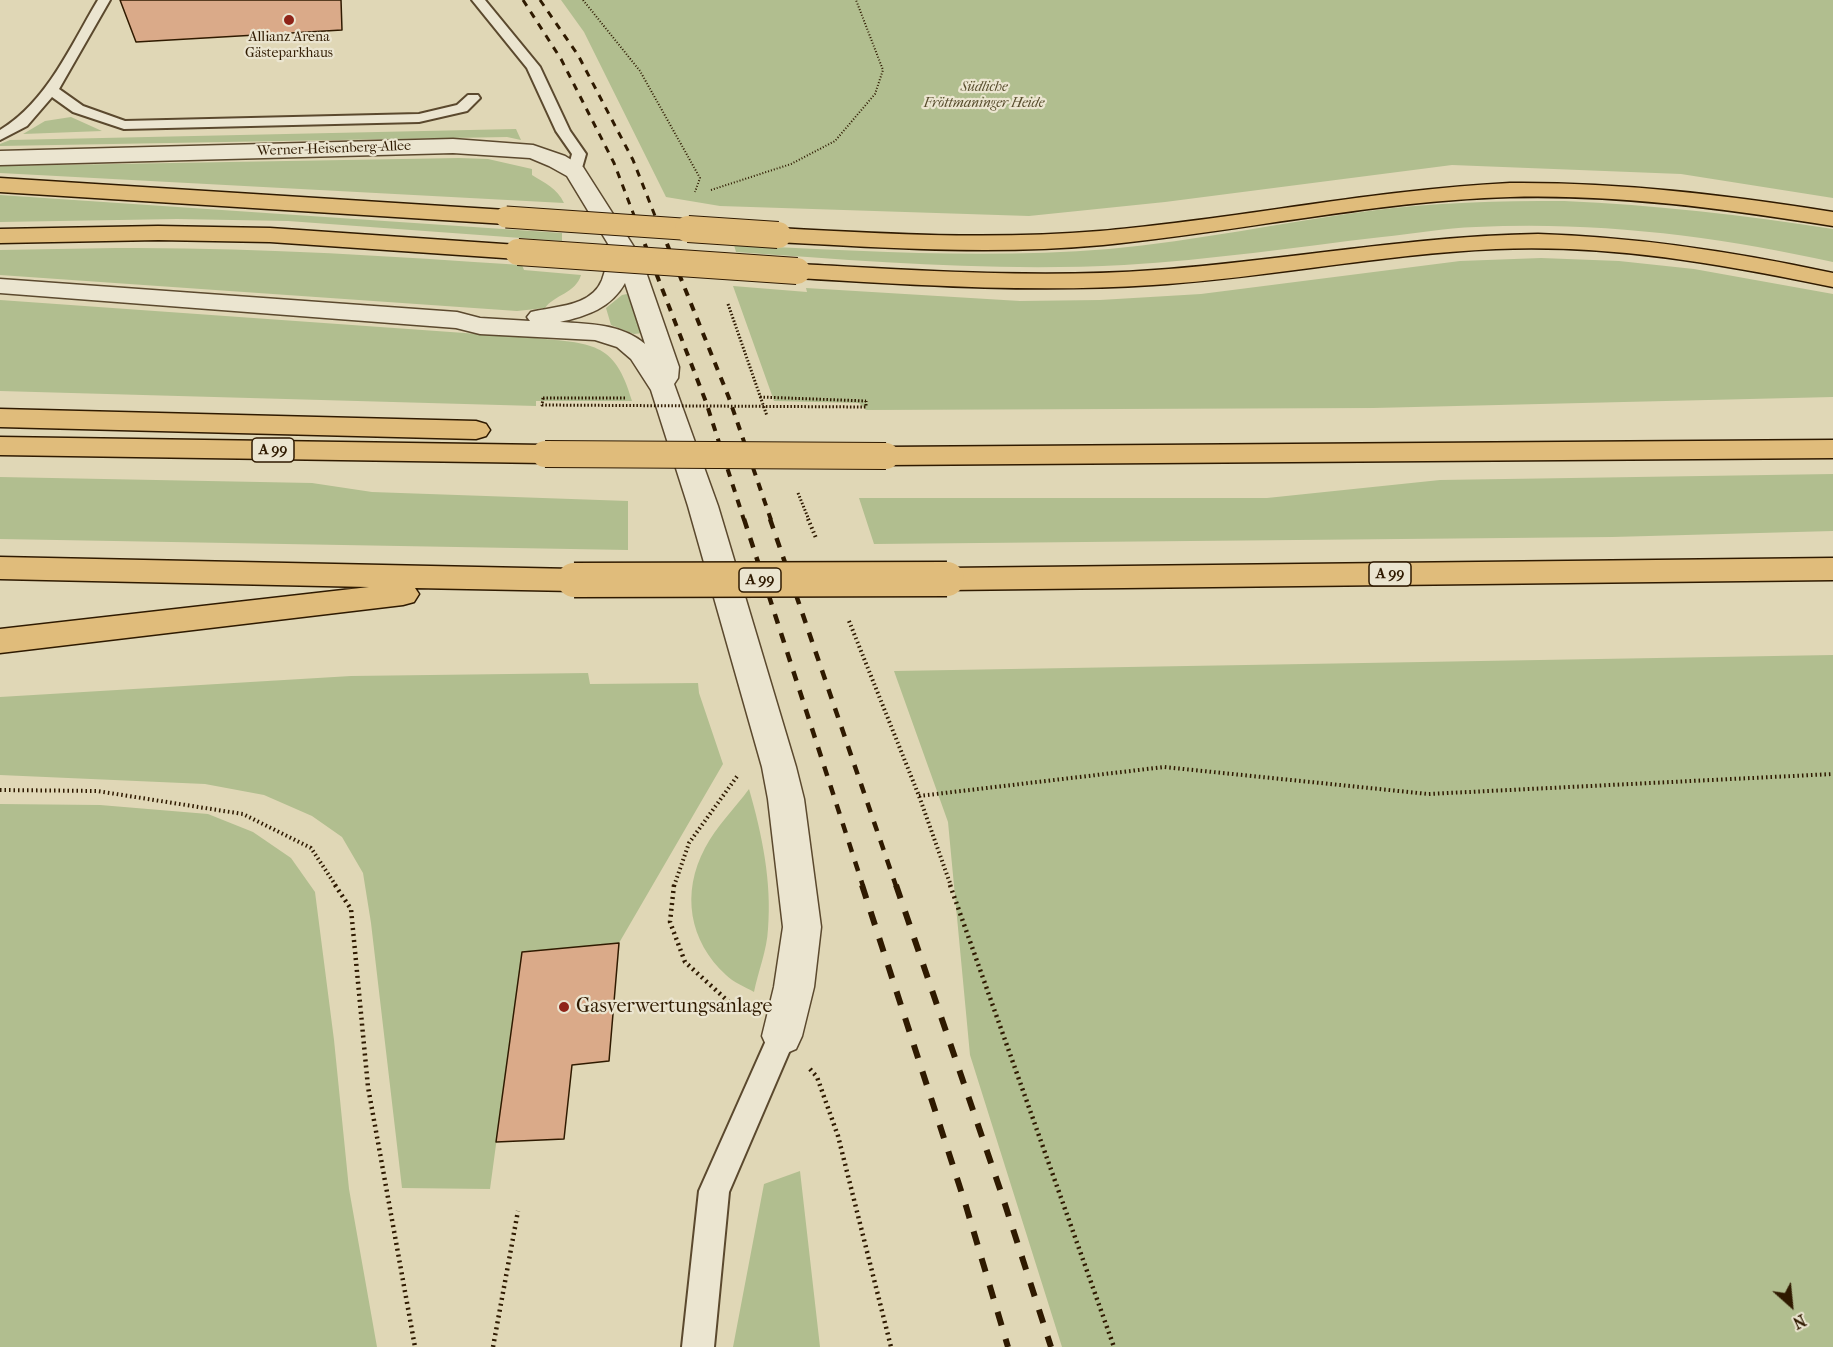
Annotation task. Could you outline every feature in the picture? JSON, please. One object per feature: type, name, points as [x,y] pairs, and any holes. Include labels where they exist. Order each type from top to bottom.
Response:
[{"type":"highway","points":[[0,185],[945,244],[1089,239],[1192,228],[1357,201],[1510,190],[1601,191],[1758,207],[1833,219]]},
{"type":"highway","points":[[0,236],[158,233],[270,235],[797,271],[1025,281],[1112,280],[1216,272],[1383,252],[1499,242],[1625,246],[1696,254],[1833,280]]},
{"type":"highway","points":[[0,418],[543,443]]},
{"type":"highway","name":"A 99","points":[[0,446],[543,443],[881,446],[1008,455],[1833,449]]},
{"type":"highway","name":"A 99","points":[[0,568],[522,580],[947,579],[1833,568]]},
{"type":"highway","points":[[0,641],[522,580]]},
{"type":"street","name":"Werner-Heisenberg-Allee","points":[[0,158],[453,146],[533,152],[557,160],[575,172],[622,247],[634,272],[666,366],[664,389]]},
{"type":"street","points":[[0,286],[457,320],[486,316],[554,316],[584,308],[603,296],[613,283],[622,247]]},
{"type":"street","points":[[457,320],[480,327],[597,332],[626,341],[642,355],[649,370],[664,389],[703,506],[779,767],[786,799],[802,927],[794,987],[782,1036]]},
{"type":"lane","points":[[0,136],[33,114],[51,90],[104,0]]},
{"type":"lane","points":[[478,0],[533,67],[563,131],[579,154],[575,172]]},
{"type":"lane","points":[[51,90],[78,109],[124,125],[418,118],[462,108],[472,98]]},
{"type":"lane","points":[[698,1347],[714,1191],[782,1036]]},
{"type":"path","points":[[583,0],[640,71],[700,177],[692,200]]},
{"type":"path","points":[[702,195],[791,164],[835,141],[875,94],[883,70],[856,0]]},
{"type":"path","points":[[726,298],[769,420]]},
{"type":"path","points":[[628,398],[543,398],[542,405],[866,407],[866,401],[760,397]]},
{"type":"path","points":[[795,486],[817,541]]},
{"type":"path","points":[[848,619],[919,796],[1114,1347]]},
{"type":"path","points":[[919,796],[1164,767],[1428,794],[1833,774]]},
{"type":"path","points":[[0,790],[97,791],[243,814],[311,848],[351,909],[368,1088],[415,1347]]},
{"type":"path","points":[[782,1036],[817,1077],[837,1136],[891,1347]]},
{"type":"path","points":[[493,1347],[518,1211]]},
{"type":"green space","name":"Südliche Fröttmaninger Heide","points":[[561,0],[1833,0],[1833,198],[1681,174],[1452,165],[1165,202],[1029,216],[720,206],[666,197],[584,32]]},
{"type":"green space","points":[[71,117],[102,131],[23,134],[45,121]]},
{"type":"green space","points":[[516,129],[521,140],[507,137],[0,146],[10,140]]},
{"type":"green space","points":[[488,159],[532,169],[532,175],[554,190],[564,203],[0,173],[0,166]]},
{"type":"green space","points":[[0,195],[562,233],[562,241],[288,221],[177,219],[0,222]]},
{"type":"green space","points":[[1564,201],[1699,211],[1833,229],[1833,262],[1745,245],[1656,232],[1566,226],[1476,227],[1188,260],[1075,267],[881,262],[736,252],[734,245],[968,254],[1062,252],[1175,241],[1393,208],[1466,203]]},
{"type":"green space","points":[[218,249],[370,255],[522,265],[524,270],[581,275],[575,286],[545,308],[517,311],[0,275],[0,250]]},
{"type":"green space","points":[[1541,258],[1619,261],[1694,269],[1833,294],[1833,397],[1373,408],[866,410],[859,403],[774,401],[733,286],[807,292],[806,288],[1020,301],[1100,300],[1201,294],[1460,261]]},
{"type":"green space","points":[[627,294],[643,333],[634,334],[611,325],[606,308],[622,295]]},
{"type":"green space","points":[[0,300],[535,338],[585,344],[598,349],[617,366],[632,401],[536,401],[536,406],[0,391]]},
{"type":"green space","points":[[1833,474],[1833,531],[1612,537],[874,544],[859,498],[1267,498],[1440,480]]},
{"type":"green space","points":[[0,477],[312,483],[372,492],[628,501],[628,550],[0,539]]},
{"type":"green space","points":[[1833,655],[1833,1347],[1062,1347],[970,1055],[948,822],[894,671]]},
{"type":"green space","points":[[588,673],[590,684],[698,683],[699,693],[723,764],[619,943],[522,952],[490,1189],[402,1188],[363,873],[342,837],[312,816],[264,795],[205,784],[0,775],[0,697],[351,676]]},
{"type":"green space","points":[[749,789],[762,841],[769,894],[767,937],[754,992],[729,978],[713,962],[697,932],[691,899],[697,865],[709,840]]},
{"type":"green space","points":[[0,804],[100,805],[208,814],[253,832],[291,858],[315,892],[334,1040],[349,1189],[377,1347],[0,1347]]},
{"type":"green space","points":[[800,1171],[820,1347],[733,1347],[764,1184]]},
{"type":"building","name":"Allianz Arena Gästeparkhaus","points":[[120,0],[341,0],[342,30],[136,42]]},
{"type":"building","name":"Gasverwertungsanlage","points":[[619,943],[609,1061],[572,1065],[564,1139],[496,1142],[522,952]]},
{"type":"railway","points":[[523,0],[561,59],[614,163],[640,231]]},
{"type":"railway","points":[[540,0],[578,55],[633,160],[661,231]]},
{"type":"railway","points":[[639,229],[706,402],[744,520]]},
{"type":"railway","points":[[661,229],[729,398],[771,520]]},
{"type":"railway","points":[[744,519],[863,886]]},
{"type":"railway","points":[[770,519],[896,886]]},
{"type":"railway","points":[[862,885],[966,1206],[1008,1347]]},
{"type":"railway","points":[[896,885],[1002,1195],[1051,1347]]},
{"type":"place","name":"Allianz Arena Gästeparkhaus","points":[[289,20]]},
{"type":"place","name":"Gasverwertungsanlage","points":[[564,1007]]}]
